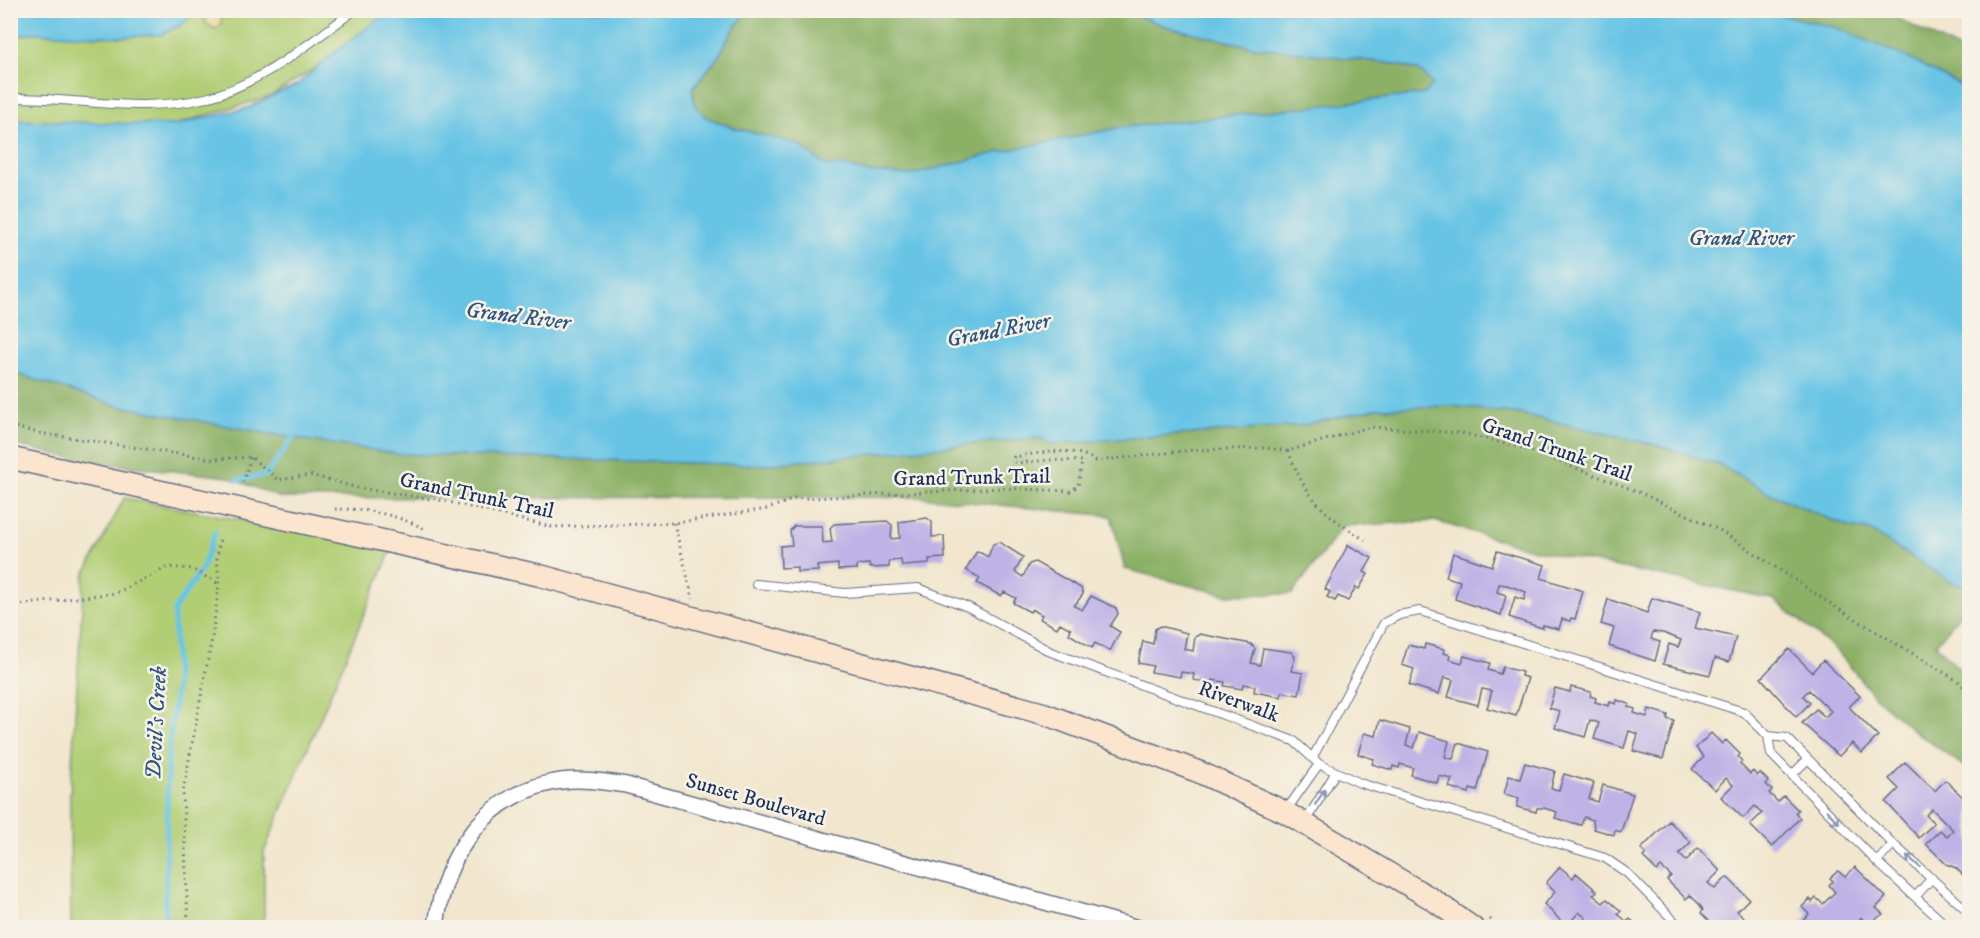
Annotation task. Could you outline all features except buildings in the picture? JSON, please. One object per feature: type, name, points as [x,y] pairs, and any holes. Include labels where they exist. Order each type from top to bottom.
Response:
[{"type":"main road","points":[[10,458],[538,575],[1045,714],[1098,732],[1199,772],[1285,812],[1432,898],[1473,927]]},
{"type":"street","name":"Sunset Boulevard","points":[[436,927],[438,908],[447,876],[464,841],[485,816],[526,792],[560,781],[591,780],[626,785],[1138,927]]},
{"type":"lane","points":[[10,98],[156,104],[206,98],[252,80],[355,10]]},
{"type":"lane","name":"Riverwalk","points":[[756,584],[845,593],[918,588],[968,607],[1051,652],[1294,741],[1319,764],[1360,783],[1605,858],[1627,873],[1681,927]]},
{"type":"lane","points":[[1312,756],[1384,623],[1399,615],[1420,611],[1744,712],[1768,736],[1771,754],[1877,862],[1949,927]]},
{"type":"lane","points":[[1768,736],[1787,738],[1893,844],[1970,913]]},
{"type":"lane","points":[[1792,775],[1808,759]]},
{"type":"lane","points":[[1285,812],[1319,764]]},
{"type":"lane","points":[[1305,823],[1336,772]]},
{"type":"lane","points":[[1877,862],[1893,844]]},
{"type":"lane","points":[[1916,896],[1932,878]]},
{"type":"path","points":[[10,426],[39,433],[212,459],[251,457],[243,482]]},
{"type":"path","name":"Grand Trunk Trail","points":[[251,457],[278,480],[310,475],[358,488],[445,501],[552,528],[674,523],[767,509],[794,499],[1001,489],[1070,490],[1078,486],[1082,461],[1050,460],[1016,463],[1013,460],[1014,457],[1050,452],[1085,454],[1096,461],[1192,450],[1266,448],[1288,451],[1369,427],[1462,433],[1523,448],[1579,468],[1639,492],[1721,531],[1837,608],[1958,681],[1970,693]]},
{"type":"path","points":[[1288,451],[1302,485],[1332,520],[1365,540]]},
{"type":"path","points":[[674,523],[693,601]]},
{"type":"path","points":[[188,927],[183,792],[219,584],[217,559],[220,538]]},
{"type":"path","points":[[10,606],[116,593],[168,567],[192,569],[219,584]]},
{"type":"green space","points":[[749,10],[1128,11],[1164,26],[1249,46],[1395,64],[1420,71],[1433,84],[1425,94],[1118,128],[999,152],[912,175],[865,172],[847,166],[826,166],[798,144],[734,128],[706,117],[695,105],[692,90],[718,57],[736,25]]},
{"type":"green space","points":[[10,11],[405,11],[271,96],[174,125],[10,134]]},
{"type":"green space","points":[[1759,11],[1884,11],[1969,55],[1969,90],[1906,57]]},
{"type":"green space","points":[[11,372],[119,406],[293,438],[399,454],[761,465],[1041,438],[1050,444],[1299,426],[1379,408],[1453,406],[1521,414],[1656,445],[1720,465],[1771,494],[1846,526],[1870,531],[1955,584],[1969,585],[1969,603],[1936,644],[1957,667],[1969,674],[1969,770],[1913,730],[1876,698],[1837,651],[1773,599],[1535,550],[1435,521],[1343,526],[1292,594],[1226,595],[1125,569],[1111,516],[919,497],[281,498],[228,477],[83,461],[11,444]]},
{"type":"green space","points":[[124,498],[392,548],[264,852],[264,927],[71,928],[70,796],[84,576]]},
{"type":"sand","points":[[213,11],[230,11],[229,17],[221,17],[221,25],[215,29],[204,22]]},
{"type":"water","points":[[11,10],[197,11],[181,25],[161,35],[119,37],[32,33],[11,37]]},
{"type":"water","name":"Grand River","points":[[1759,10],[1834,27],[1906,57],[1969,90],[1969,585],[1955,584],[1870,531],[1846,526],[1771,494],[1720,465],[1656,445],[1521,414],[1453,406],[1379,408],[1299,426],[1050,444],[1041,438],[761,465],[399,454],[293,438],[119,406],[11,372],[11,120],[174,125],[247,108],[298,84],[331,55],[389,11],[749,11],[736,25],[718,57],[692,89],[695,105],[706,117],[734,128],[798,144],[826,166],[847,166],[865,172],[912,175],[999,152],[1118,128],[1425,94],[1433,84],[1420,71],[1395,64],[1249,46],[1164,26],[1128,11]]},
{"type":"waterway","name":"Devil's Creek","points":[[237,480],[266,475],[293,438]]},
{"type":"waterway","name":"Devil's Creek","points":[[165,928],[168,756],[176,687],[174,610],[202,569],[215,532]]}]
